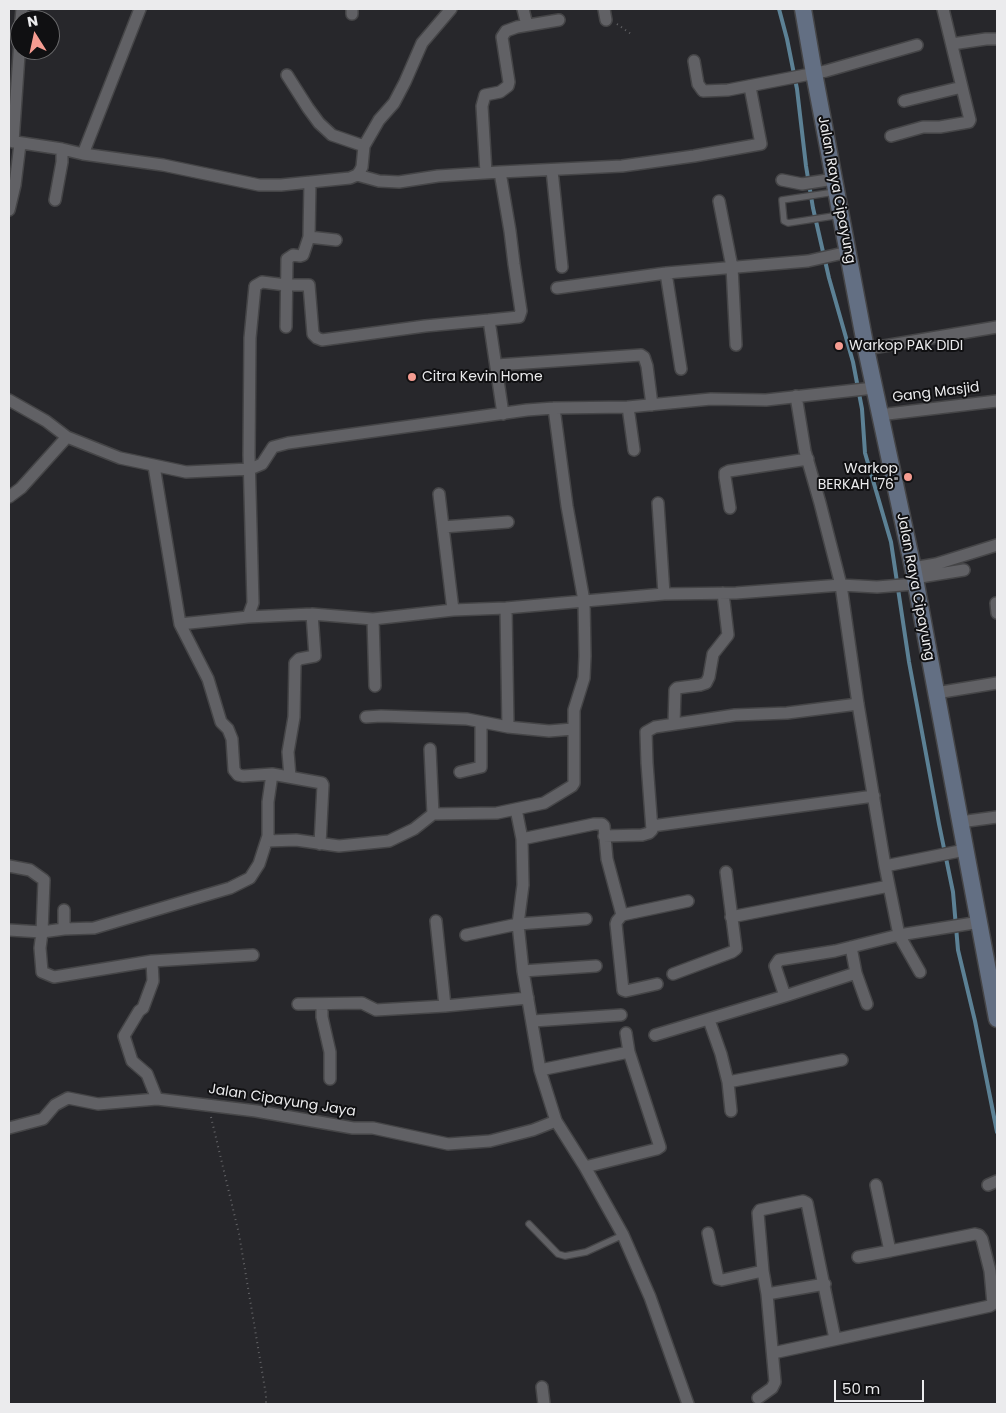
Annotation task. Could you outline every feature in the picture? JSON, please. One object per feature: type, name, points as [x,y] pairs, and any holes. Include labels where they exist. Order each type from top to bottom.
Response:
[{"type":"main road","name":"Jalan Raya Cipayung","points":[[803,9],[808,75],[835,185],[872,388],[936,693],[960,822],[959,851],[975,923],[996,1000],[997,1019]]},
{"type":"street","points":[[83,154],[140,9]]},
{"type":"street","points":[[357,176],[362,167],[364,146],[379,120],[394,103],[422,43],[451,9]]},
{"type":"street","points":[[523,9],[527,25]]},
{"type":"street","points":[[891,136],[923,127],[940,128],[969,122],[970,120],[943,9]]},
{"type":"street","points":[[486,173],[482,106],[485,95],[500,92],[508,86],[509,82],[502,38],[506,31],[527,25],[559,20]]},
{"type":"street","points":[[952,44],[997,39]]},
{"type":"street","points":[[694,61],[698,84],[703,91],[728,90],[808,75],[917,45]]},
{"type":"street","points":[[9,210],[15,185],[14,142],[19,60]]},
{"type":"street","points":[[288,75],[308,108],[332,135],[364,146]]},
{"type":"street","points":[[14,142],[156,164],[259,185],[281,186],[357,176],[379,181],[399,182],[438,176],[622,166],[761,144],[750,87]]},
{"type":"street","points":[[904,101],[962,87]]},
{"type":"street","points":[[55,200],[62,162],[62,149]]},
{"type":"street","points":[[552,170],[562,267]]},
{"type":"street","points":[[248,617],[252,603],[250,338],[255,286],[262,282],[310,286],[312,334],[322,340],[425,326],[519,317],[522,311],[500,172]]},
{"type":"street","points":[[782,180],[802,184],[816,182],[835,185]]},
{"type":"street","points":[[286,327],[287,259],[293,254],[303,255],[309,237],[310,182]]},
{"type":"street","points":[[719,201],[732,267],[736,345]]},
{"type":"street","points":[[309,237],[336,240]]},
{"type":"street","points":[[557,288],[666,273],[814,260],[848,252]]},
{"type":"street","points":[[666,273],[681,369]]},
{"type":"street","points":[[489,320],[503,414]]},
{"type":"street","points":[[866,349],[997,327]]},
{"type":"street","points":[[497,365],[641,355],[644,357],[647,366],[652,405]]},
{"type":"street","points":[[9,400],[46,421],[67,437],[120,458],[186,472],[250,469],[262,464],[274,447],[288,443],[503,414],[554,408],[628,407],[711,399],[766,400],[872,388]]},
{"type":"street","points":[[796,396],[808,459],[841,585],[884,866],[899,935],[912,962],[920,972]]},
{"type":"street","name":"Gang Masjid","points":[[879,415],[997,401]]},
{"type":"street","points":[[628,407],[634,450]]},
{"type":"street","points":[[267,841],[296,840],[339,846],[389,841],[414,829],[433,814],[497,812],[516,809],[544,803],[572,786],[574,782],[574,710],[584,678],[584,601],[567,506],[554,408]]},
{"type":"street","points":[[9,497],[21,488],[67,437]]},
{"type":"street","points":[[730,508],[724,477],[725,473],[808,459]]},
{"type":"street","points":[[154,466],[176,609],[180,624],[208,679],[221,722],[228,729],[232,739],[235,772],[243,776],[272,774],[319,782],[323,785],[320,844]]},
{"type":"street","points":[[439,494],[453,610]]},
{"type":"street","points":[[658,503],[664,594]]},
{"type":"street","points":[[443,527],[508,522]]},
{"type":"street","points":[[912,579],[936,564],[997,545]]},
{"type":"street","points":[[180,624],[248,617],[312,614],[372,620],[453,610],[506,608],[664,594],[723,593],[841,585],[877,588],[912,579],[964,570]]},
{"type":"street","points":[[674,724],[675,690],[677,688],[706,683],[709,677],[713,654],[728,635],[723,593]]},
{"type":"street","points":[[997,603],[997,613]]},
{"type":"street","points":[[506,608],[508,727]]},
{"type":"street","points":[[290,777],[288,752],[294,717],[295,663],[299,659],[315,656],[312,614]]},
{"type":"street","points":[[372,620],[375,686]]},
{"type":"street","points":[[936,693],[997,683]]},
{"type":"street","points":[[604,836],[649,833],[652,830],[646,732],[655,727],[736,715],[786,713],[858,704]]},
{"type":"street","points":[[366,717],[467,719],[508,727],[549,731],[573,729]]},
{"type":"street","points":[[460,772],[482,767],[481,722]]},
{"type":"street","points":[[430,749],[433,814]]},
{"type":"street","points":[[9,930],[42,932],[94,928],[230,888],[250,878],[259,864],[267,841],[268,802],[272,774]]},
{"type":"street","points":[[652,826],[874,796]]},
{"type":"street","points":[[516,809],[522,839],[523,885],[518,924],[523,971],[540,1070],[556,1121],[585,1167],[623,1235],[650,1297],[688,1404]]},
{"type":"street","points":[[960,822],[997,817]]},
{"type":"street","points":[[522,839],[599,823],[604,826],[607,859],[622,915]]},
{"type":"street","points":[[884,866],[959,851]]},
{"type":"street","points":[[9,866],[30,870],[44,880],[40,948],[42,972],[54,977],[152,961],[253,955]]},
{"type":"street","points":[[673,974],[736,949],[726,872]]},
{"type":"street","points":[[731,917],[889,886]]},
{"type":"street","points":[[657,984],[626,992],[623,990],[616,924],[622,915],[688,901]]},
{"type":"street","points":[[64,910],[64,929]]},
{"type":"street","points":[[466,935],[518,924],[586,919]]},
{"type":"street","points":[[436,921],[445,1006]]},
{"type":"street","points":[[785,996],[775,966],[778,960],[851,947],[899,935],[975,923]]},
{"type":"street","points":[[851,947],[856,973],[867,1004]]},
{"type":"street","points":[[152,961],[153,981],[143,1008],[139,1011],[124,1036],[132,1061],[147,1074],[158,1099]]},
{"type":"street","points":[[523,971],[596,966]]},
{"type":"street","points":[[655,1035],[709,1020],[856,973]]},
{"type":"street","points":[[298,1004],[362,1003],[376,1010],[528,998]]},
{"type":"street","points":[[322,1005],[322,1017],[330,1052],[330,1078]]},
{"type":"street","points":[[533,1021],[621,1015]]},
{"type":"street","points":[[709,1020],[721,1054],[728,1082],[731,1111]]},
{"type":"street","points":[[585,1167],[660,1147],[629,1052],[626,1033]]},
{"type":"street","points":[[540,1070],[629,1052]]},
{"type":"street","points":[[728,1082],[842,1060]]},
{"type":"street","name":"Jalan Cipayung Jaya","points":[[9,1128],[43,1119],[55,1105],[68,1098],[98,1104],[158,1099],[208,1105],[256,1111],[353,1128],[373,1128],[448,1144],[490,1141],[533,1130],[556,1121]]},
{"type":"street","points":[[876,1184],[890,1251]]},
{"type":"street","points":[[758,1398],[772,1388],[775,1382],[768,1294],[762,1271],[758,1213],[760,1210],[803,1201],[806,1203],[825,1284],[835,1339]]},
{"type":"street","points":[[708,1233],[718,1279],[722,1280],[762,1271]]},
{"type":"street","points":[[773,1353],[993,1304],[994,1270],[979,1235],[975,1234],[858,1258]]},
{"type":"street","points":[[768,1294],[825,1284]]},
{"type":"street","points":[[542,1387],[544,1404]]},
{"type":"lane","points":[[835,185],[817,196],[782,200],[782,204],[786,222],[841,215]]},
{"type":"lane","points":[[529,1224],[558,1254],[565,1256],[586,1252],[623,1235]]},
{"type":"path","points":[[605,14],[631,34]]},
{"type":"path","points":[[208,1105],[239,1234],[266,1404]]},
{"type":"waterway","points":[[779,9],[797,89],[813,208],[829,278],[853,362],[862,409],[865,453],[891,542],[909,662],[953,892],[958,950],[975,1021],[997,1132]]},
{"type":"place","name":"Warkop PAK DIDI","points":[[839,346]]},
{"type":"place","name":"Citra Kevin Home","points":[[412,377]]},
{"type":"place","name":"Warkop BERKAH \"76\"","points":[[908,477]]}]
